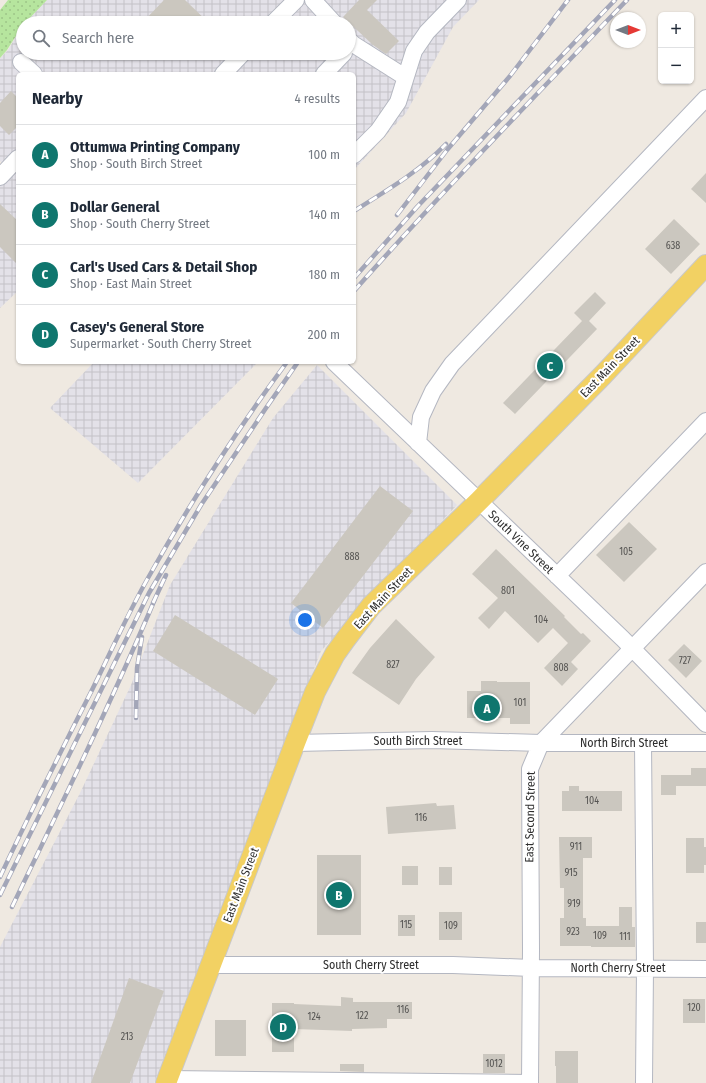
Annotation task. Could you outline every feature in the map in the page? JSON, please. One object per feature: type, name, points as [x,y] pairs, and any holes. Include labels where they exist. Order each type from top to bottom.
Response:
[{"type":"main road","name":"East Main Street","points":[[166,1081],[315,692],[335,654],[372,606],[479,501],[603,375],[706,265]]},
{"type":"street","points":[[280,16],[296,0]]},
{"type":"street","points":[[313,0],[328,16]]},
{"type":"street","points":[[356,153],[378,131],[398,102],[414,51],[427,32],[458,0]]},
{"type":"street","points":[[356,50],[405,77]]},
{"type":"street","points":[[225,72],[236,60]]},
{"type":"street","points":[[326,72],[336,60]]},
{"type":"street","points":[[21,62],[32,72]]},
{"type":"street","points":[[418,443],[421,417],[433,391],[452,364],[706,98]]},
{"type":"street","points":[[0,177],[16,160]]},
{"type":"street","name":"South Vine Street","points":[[336,364],[557,576],[706,724]]},
{"type":"street","points":[[557,576],[706,421]]},
{"type":"street","name":"East Second Street","points":[[530,1083],[530,769],[541,742],[706,572]]},
{"type":"street","name":"South Birch Street","points":[[295,743],[432,740],[541,742]]},
{"type":"street","name":"North Birch Street","points":[[541,742],[706,743]]},
{"type":"street","points":[[643,743],[645,968],[644,1083]]},
{"type":"street","name":"South Cherry Street","points":[[210,964],[453,964],[531,968]]},
{"type":"street","name":"North Cherry Street","points":[[531,968],[706,968]]},
{"type":"street","points":[[166,1081],[530,1083]]},
{"type":"shaded area","points":[[47,0],[479,0],[453,27],[406,113],[356,168],[356,72],[16,72],[16,293],[0,308],[0,177],[8,169],[0,161],[0,58],[8,50],[16,37],[16,60],[356,60],[356,16],[32,16]]},
{"type":"shaded area","points":[[92,364],[256,364],[138,483],[50,408]]},
{"type":"shaded area","points":[[317,365],[457,505],[321,651],[154,1083],[0,1083],[0,947],[80,793],[131,685],[170,585],[273,418]]},
{"type":"green space","points":[[8,0],[47,0],[32,16],[16,16],[16,36],[0,58],[0,10]]},
{"type":"building","points":[[164,0],[185,0],[202,16],[149,16]]},
{"type":"building","points":[[359,0],[377,0],[367,10],[399,41],[386,54],[373,45],[356,29],[356,16],[344,16]]},
{"type":"building","points":[[11,91],[16,96],[16,128],[9,135],[0,126],[0,103]]},
{"type":"building","points":[[706,173],[706,203],[691,189]]},
{"type":"building","points":[[0,204],[16,219],[16,263],[0,247]]},
{"type":"building","points":[[674,219],[700,244],[671,274],[645,249]]},
{"type":"building","points":[[595,292],[606,303],[589,321],[597,329],[515,414],[503,403],[582,321],[574,313]]},
{"type":"building","points":[[380,486],[413,511],[323,628],[291,603]]},
{"type":"building","points":[[629,522],[657,549],[624,582],[596,555]]},
{"type":"building","points":[[496,549],[565,616],[564,617],[581,634],[583,633],[591,641],[571,662],[578,669],[562,686],[544,668],[568,643],[553,628],[538,643],[505,611],[489,629],[478,618],[498,598],[472,574]]},
{"type":"building","points":[[175,615],[278,679],[255,715],[153,651]]},
{"type":"building","points":[[396,619],[435,657],[416,679],[399,705],[352,673],[370,648]]},
{"type":"building","points":[[684,644],[702,661],[686,678],[668,660]]},
{"type":"building","points":[[481,681],[530,682],[530,724],[510,724],[510,718],[467,718],[467,691],[481,691]]},
{"type":"building","points":[[691,768],[706,768],[706,786],[676,786],[676,795],[661,795],[661,775],[691,775]]},
{"type":"building","points":[[569,786],[579,786],[579,791],[622,791],[622,811],[562,811],[562,791],[569,791]]},
{"type":"building","points":[[436,803],[437,806],[454,805],[456,829],[388,834],[386,807]]},
{"type":"building","points":[[559,837],[592,837],[592,858],[583,858],[583,918],[586,918],[586,926],[619,926],[619,907],[632,907],[632,927],[635,927],[635,947],[560,946],[560,918],[564,918],[564,888],[560,888]]},
{"type":"building","points":[[686,838],[704,838],[704,847],[706,847],[706,865],[704,865],[704,873],[686,873]]},
{"type":"building","points":[[317,855],[361,855],[361,935],[317,935]]},
{"type":"building","points":[[402,866],[418,866],[418,885],[402,885]]},
{"type":"building","points":[[439,867],[452,867],[452,885],[439,885]]},
{"type":"building","points":[[439,912],[462,912],[462,940],[439,940]]},
{"type":"building","points":[[398,915],[415,915],[415,936],[398,936]]},
{"type":"building","points":[[696,922],[706,922],[706,943],[696,943]]},
{"type":"building","points":[[129,978],[164,991],[130,1083],[91,1083]]},
{"type":"building","points":[[341,997],[353,998],[353,1002],[412,1002],[412,1019],[387,1019],[387,1028],[352,1029],[352,1031],[294,1029],[294,1052],[272,1052],[272,1003],[341,1006]]},
{"type":"building","points":[[683,999],[705,999],[705,1023],[683,1023]]},
{"type":"building","points":[[215,1020],[246,1020],[246,1056],[215,1056]]},
{"type":"building","points":[[555,1051],[578,1051],[578,1083],[556,1083]]},
{"type":"building","points":[[483,1054],[505,1054],[505,1073],[483,1073]]},
{"type":"building","points":[[340,1064],[364,1064],[364,1072],[340,1071]]},
{"type":"railway","points":[[397,215],[447,150],[510,76],[568,0]]},
{"type":"railway","points":[[356,276],[417,207],[615,0]]},
{"type":"railway","points":[[356,289],[523,108],[627,0]]},
{"type":"railway","points":[[356,210],[414,172],[446,144]]},
{"type":"railway","points":[[0,877],[33,807],[140,592],[180,522],[214,468],[286,364]]},
{"type":"railway","points":[[0,895],[149,593],[201,505],[297,364]]},
{"type":"railway","points":[[153,603],[166,575]]},
{"type":"railway","points":[[12,907],[103,715],[155,599]]},
{"type":"railway","points":[[136,718],[137,668],[142,637]]},
{"type":"place","name":"Carl's Used Cars & Detail Shop","points":[[550,366]]},
{"type":"place","name":"Ottumwa Printing Company","points":[[487,708]]},
{"type":"place","name":"Dollar General","points":[[339,895]]},
{"type":"place","name":"Casey's General Store","points":[[283,1027]]}]
